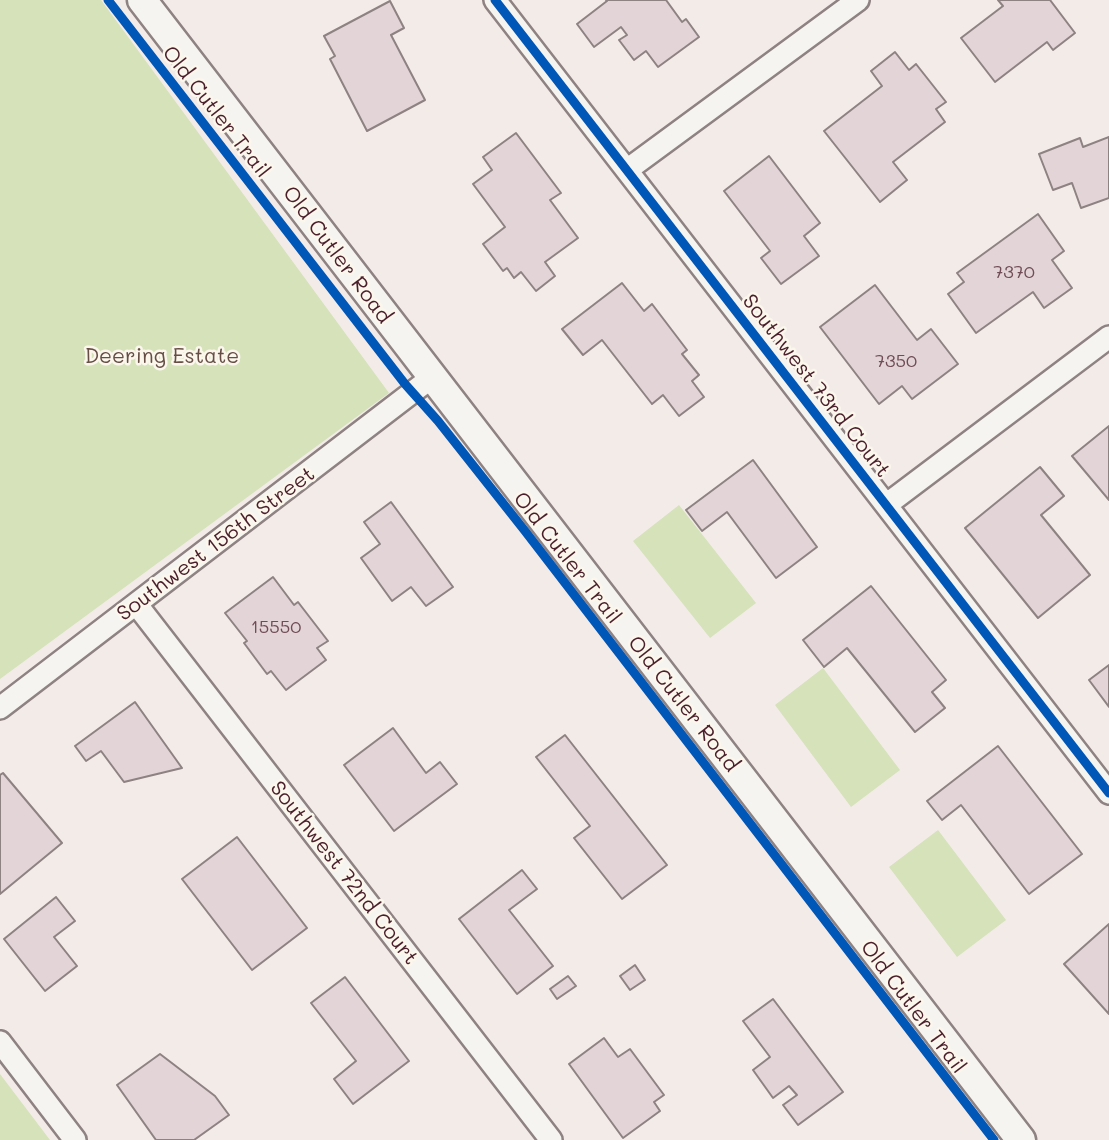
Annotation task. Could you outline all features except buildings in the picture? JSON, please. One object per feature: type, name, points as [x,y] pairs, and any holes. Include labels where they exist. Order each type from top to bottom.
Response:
[{"type":"main road","name":"Old Cutler Road","points":[[142,0],[1021,1140]]},
{"type":"street","name":"Southwest 73rd Court","points":[[495,0],[1109,793]]},
{"type":"street","points":[[627,170],[858,0]]},
{"type":"street","points":[[886,505],[1109,337]]},
{"type":"street","name":"Southwest 156th Street","points":[[0,708],[431,378]]},
{"type":"street","name":"Southwest 72nd Court","points":[[137,605],[551,1140]]},
{"type":"street","points":[[0,1042],[75,1140]]},
{"type":"green space","name":"Deering Estate","points":[[0,0],[101,0],[389,393],[0,679]]},
{"type":"green space","points":[[679,505],[756,603],[710,638],[633,541]]},
{"type":"green space","points":[[823,668],[900,770],[851,807],[775,705]]},
{"type":"green space","points":[[938,830],[1006,920],[957,957],[889,867]]},
{"type":"green space","points":[[0,1074],[50,1140],[0,1140]]},
{"type":"cycle path","name":"Old Cutler Trail","points":[[108,0],[405,384],[438,421],[525,531],[994,1140]]},
{"type":"cycle path","points":[[495,0],[1109,793]]}]
